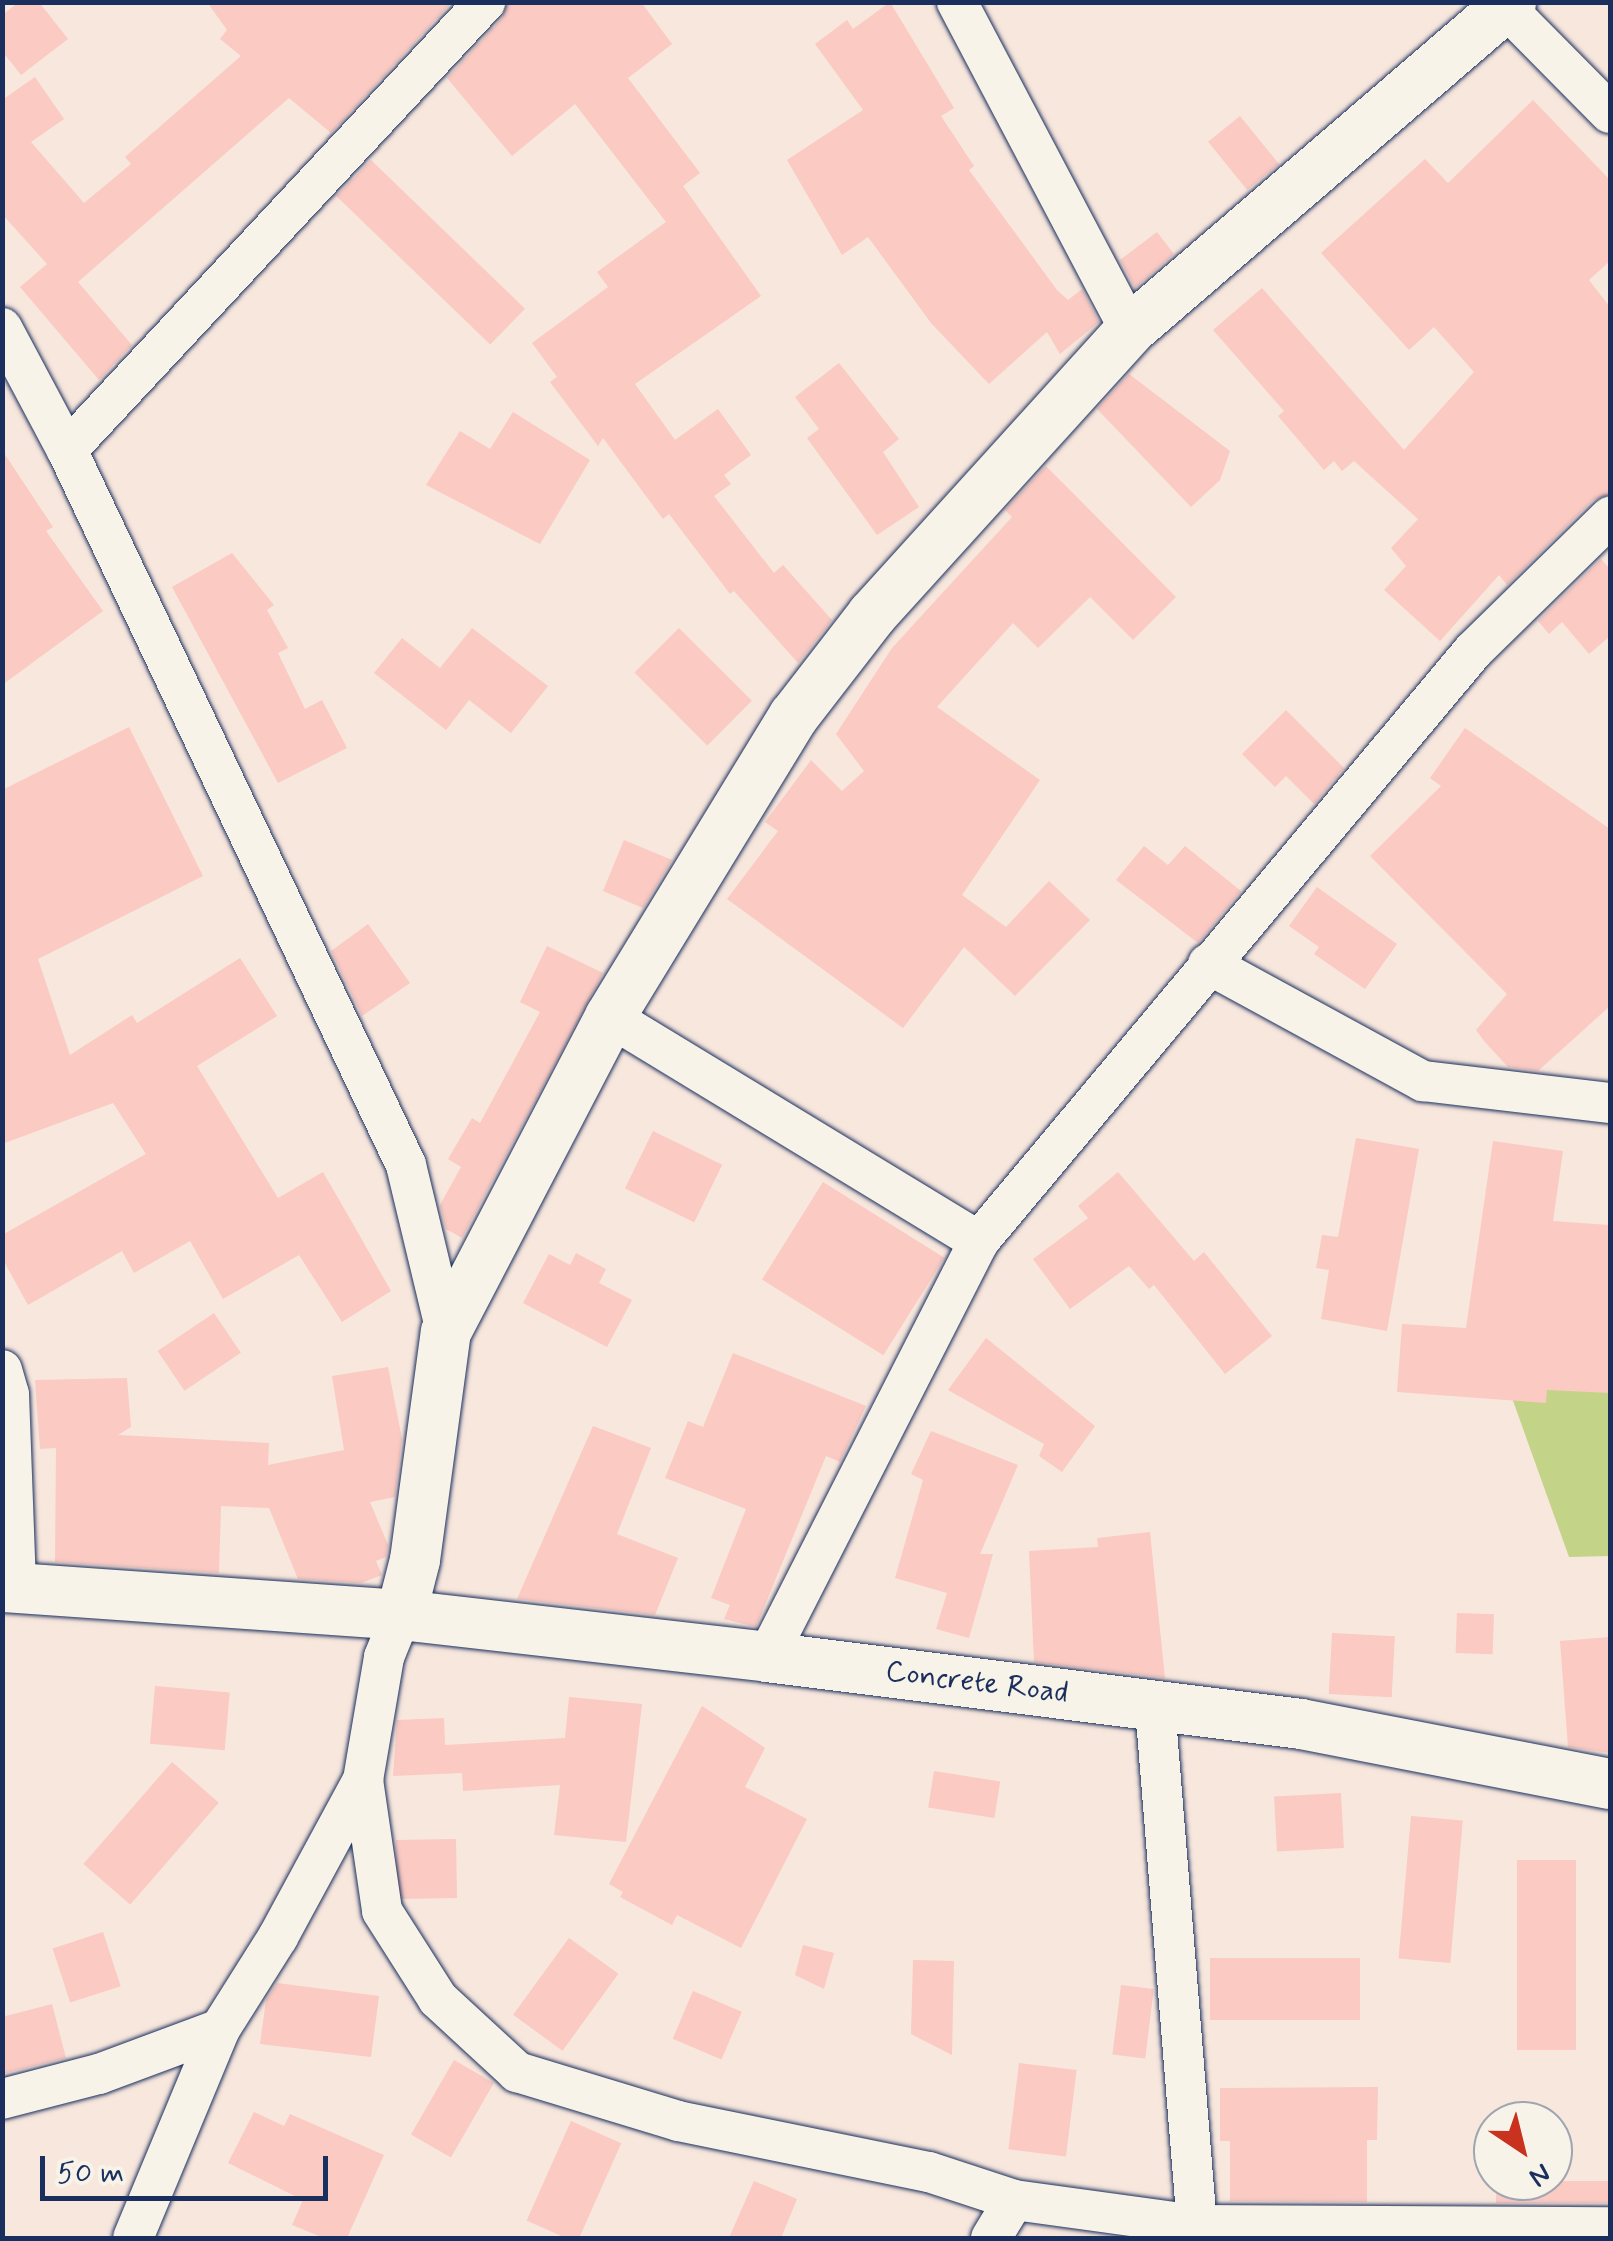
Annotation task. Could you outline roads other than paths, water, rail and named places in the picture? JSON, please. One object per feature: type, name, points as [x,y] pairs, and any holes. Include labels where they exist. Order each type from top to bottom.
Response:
[{"type":"street","points":[[67,450],[485,2]]},
{"type":"street","points":[[957,2],[1130,330]]},
{"type":"street","points":[[1594,2231],[1197,2232],[1014,2200],[929,2172],[678,2122],[517,2072],[438,1999],[382,1911],[363,1780],[384,1657],[401,1615],[415,1560],[446,1332],[610,1017],[794,716],[872,615],[1130,330],[1506,4],[1610,113]]},
{"type":"street","points":[[2,328],[67,450],[406,1165],[446,1332]]},
{"type":"street","points":[[768,1657],[980,1242],[1208,964],[1473,652],[1610,518]]},
{"type":"street","points":[[1208,964],[1422,1081],[1610,1102]]},
{"type":"street","points":[[610,1017],[980,1242]]},
{"type":"street","points":[[2,1370],[10,1394],[9,1588]]},
{"type":"street","name":"Concrete Road","points":[[9,1588],[401,1615],[768,1657],[1300,1724],[1610,1784]]},
{"type":"street","points":[[1155,1706],[1197,2232]]},
{"type":"street","points":[[133,2238],[220,2028],[278,1938],[363,1780]]},
{"type":"street","points":[[2,2099],[100,2074],[220,2028]]},
{"type":"street","points":[[991,2238],[1014,2200]]}]
